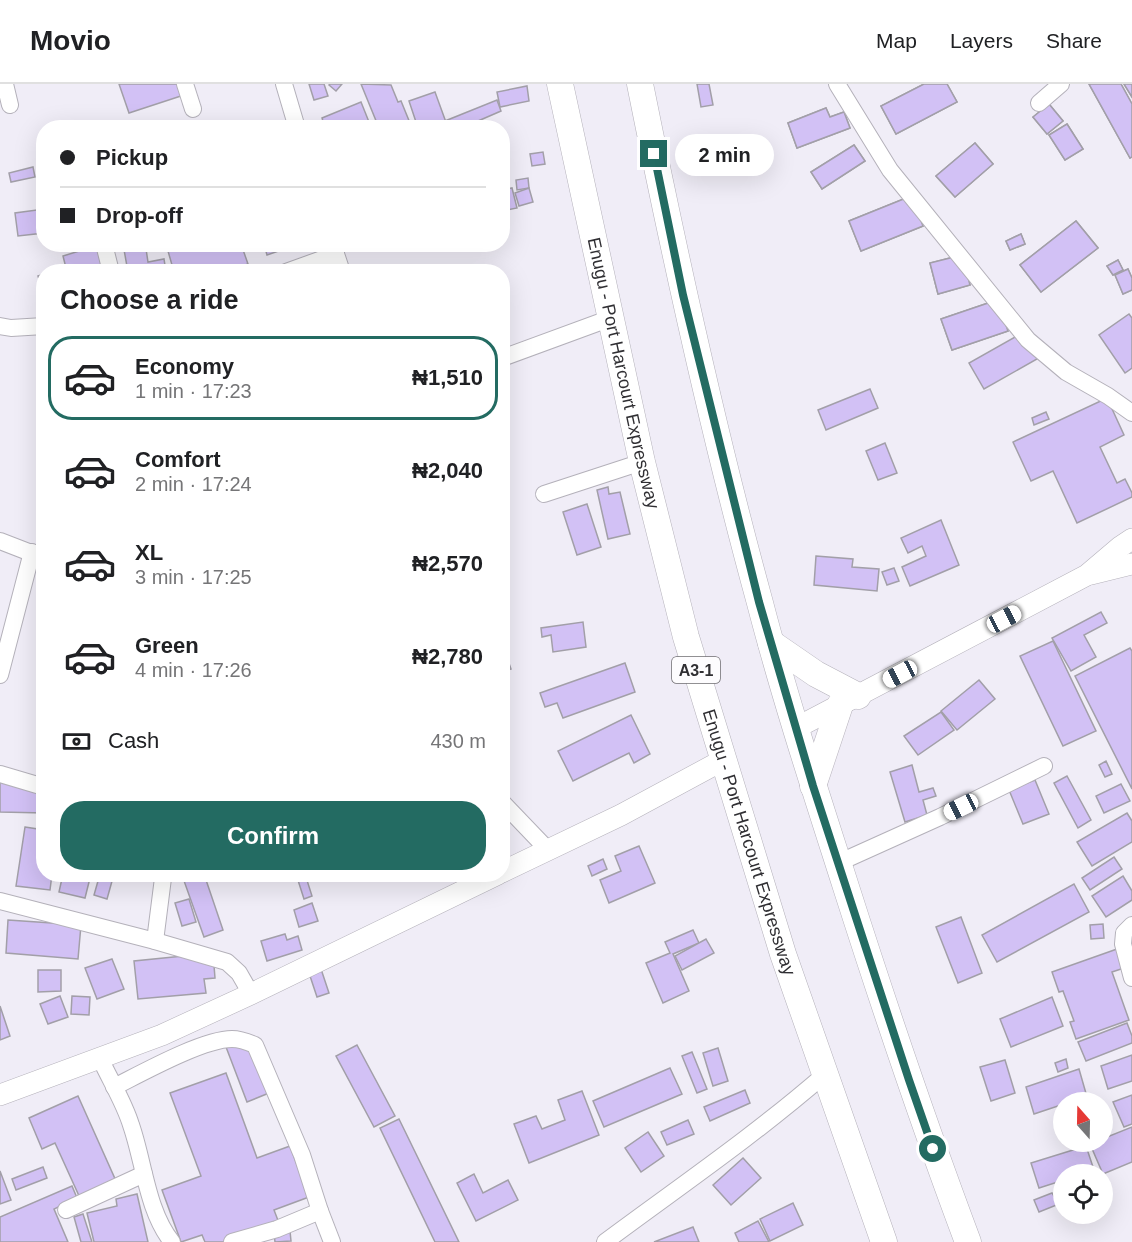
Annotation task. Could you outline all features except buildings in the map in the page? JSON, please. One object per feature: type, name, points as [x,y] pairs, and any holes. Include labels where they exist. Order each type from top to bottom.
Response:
[{"type":"highway","name":"Enugu - Port Harcourt Expressway","points":[[560,84],[642,462],[686,637],[783,954],[884,1242]]},
{"type":"highway","points":[[640,84],[683,295],[771,643],[813,786],[909,1080],[968,1242]]},
{"type":"highway","points":[[771,643],[816,674],[849,701],[813,786]]},
{"type":"main road","points":[[796,728],[1087,575],[1132,539]]},
{"type":"main road","points":[[1087,575],[1132,564]]},
{"type":"main road","points":[[510,868],[621,815],[723,760]]},
{"type":"main road","points":[[0,1095],[162,1035],[482,882]]},
{"type":"street","points":[[6,84],[10,105]]},
{"type":"street","points":[[186,84],[193,109]]},
{"type":"street","points":[[284,84],[295,120]]},
{"type":"street","points":[[837,84],[890,170],[1028,340],[1066,372],[1132,413]]},
{"type":"street","points":[[1039,103],[1061,84]]},
{"type":"street","points":[[303,264],[328,252]]},
{"type":"street","points":[[510,355],[611,318]]},
{"type":"street","points":[[0,326],[11,328],[36,326]]},
{"type":"street","points":[[544,494],[642,462]]},
{"type":"street","points":[[0,541],[36,554]]},
{"type":"street","points":[[0,675],[36,561]]},
{"type":"street","points":[[838,863],[940,817],[1044,766]]},
{"type":"street","points":[[0,774],[36,785]]},
{"type":"street","points":[[510,810],[548,849]]},
{"type":"street","points":[[155,941],[162,882]]},
{"type":"street","points":[[0,901],[227,962],[239,973],[251,994]]},
{"type":"street","points":[[1132,925],[1124,933],[1123,944],[1132,978]]},
{"type":"street","points":[[114,1087],[198,1047],[231,1038],[245,1040],[255,1045],[302,1155],[332,1242]]},
{"type":"street","points":[[100,1058],[131,1124],[163,1230],[172,1242]]},
{"type":"street","points":[[605,1242],[746,1138],[824,1075]]},
{"type":"street","points":[[66,1210],[144,1173]]},
{"type":"street","points":[[232,1242],[277,1229],[320,1211]]},
{"type":"route","points":[[654,154],[683,295],[759,602],[813,786],[933,1149]]}]
